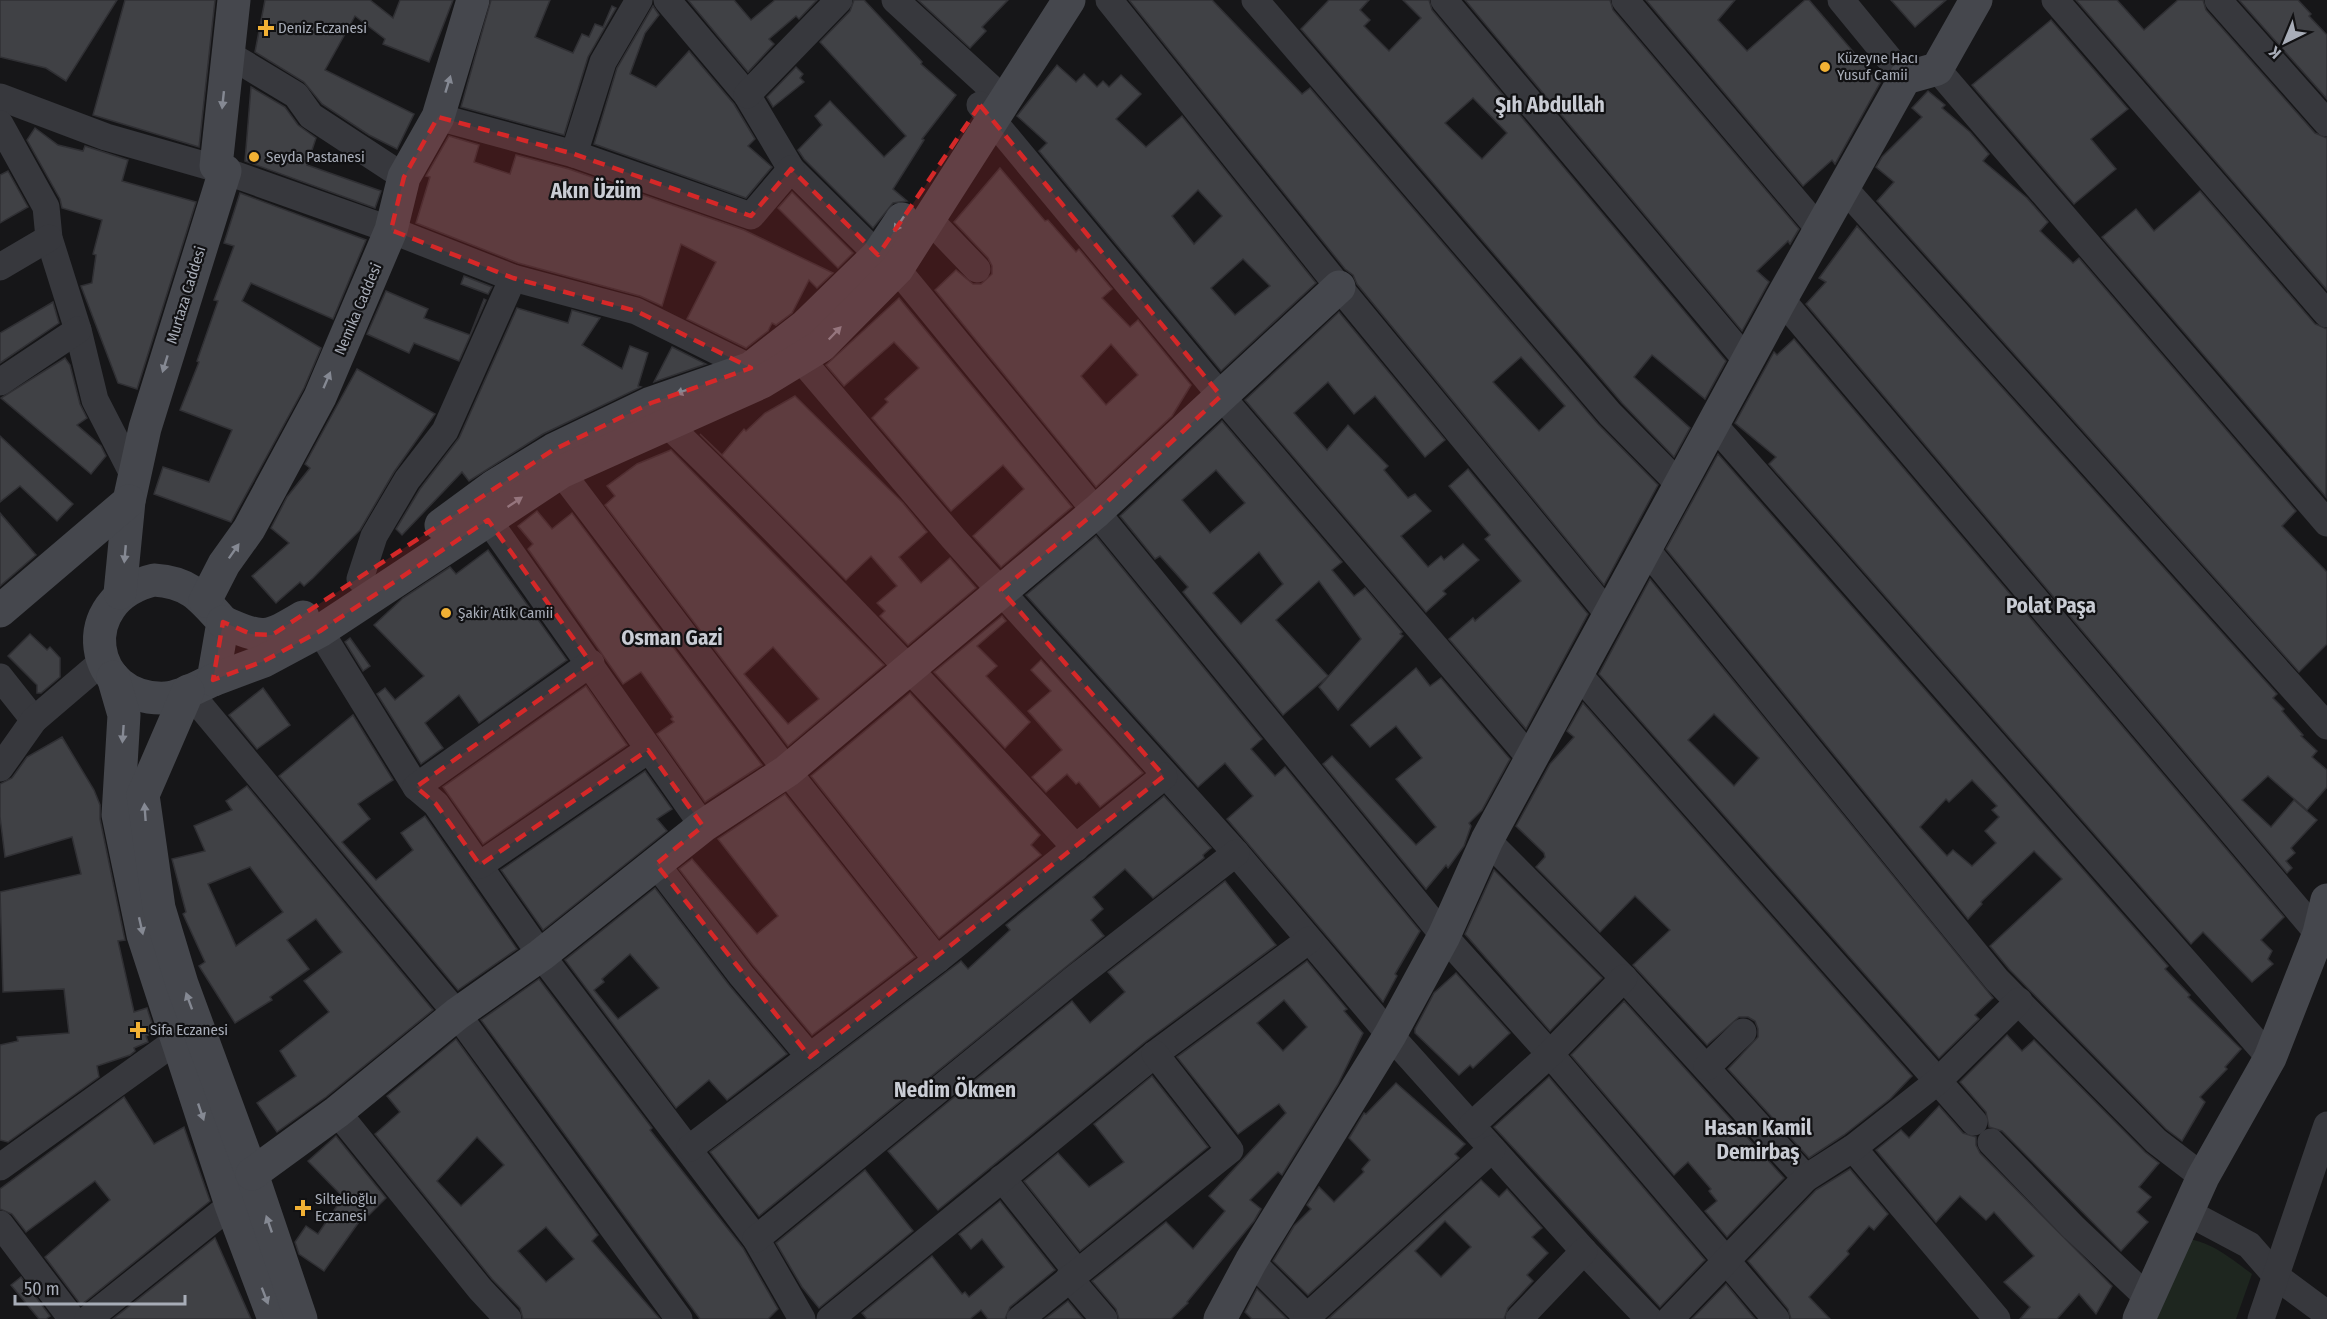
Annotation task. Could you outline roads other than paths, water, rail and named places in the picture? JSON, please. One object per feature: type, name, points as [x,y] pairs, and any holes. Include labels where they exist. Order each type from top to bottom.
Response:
[{"type":"main road","points":[[225,171],[216,166],[234,0]]},
{"type":"main road","name":"Nemika Caddesi","points":[[214,612],[224,564],[249,529],[320,397],[392,230],[404,177],[438,117],[473,0]]},
{"type":"main road","points":[[887,262],[987,104],[1047,0]]},
{"type":"main road","points":[[108,669],[129,690],[148,698],[169,698],[264,661],[320,631],[561,472],[666,423],[762,382],[793,349],[805,327],[887,262],[929,219],[987,104],[1069,0]]},
{"type":"main road","points":[[1220,1319],[1251,1261],[1390,1035],[1444,936],[1487,840],[1781,299],[1905,78],[1937,69],[1976,0]]},
{"type":"main road","name":"Murtaza Caddesi","points":[[120,594],[131,489],[145,428],[225,171]]},
{"type":"main road","points":[[252,1174],[337,1112],[457,1014],[541,955],[703,826],[788,771],[1096,512],[1339,287]]},
{"type":"main road","points":[[274,1319],[231,1205],[143,935],[118,815],[124,715],[99,643],[101,625],[108,608],[120,594],[136,584],[154,580],[172,581],[189,588],[214,612],[250,634],[272,635],[360,579],[494,486],[553,450],[651,403],[751,368],[793,349]]},
{"type":"main road","points":[[0,611],[131,489]]},
{"type":"main road","points":[[214,612],[200,685],[148,780],[143,795],[146,825],[159,909],[182,984],[252,1174],[302,1319]]},
{"type":"main road","points":[[2144,1308],[2203,1177],[2270,1058],[2323,938],[2327,900]]},
{"type":"street","points":[[574,154],[603,63],[639,0]]},
{"type":"street","points":[[667,0],[747,95],[791,170],[887,262],[1096,512],[1444,936],[1550,1054],[1776,1319]]},
{"type":"street","points":[[747,95],[839,0]]},
{"type":"street","points":[[895,0],[987,104],[1221,396],[1531,759]]},
{"type":"street","points":[[1109,0],[1339,287],[1610,616]]},
{"type":"street","points":[[1255,0],[1610,414],[1680,485]]},
{"type":"street","points":[[1444,0],[1748,362]]},
{"type":"street","points":[[1624,0],[1820,230]]},
{"type":"street","points":[[1842,0],[1905,78]]},
{"type":"street","points":[[2055,0],[2327,314]]},
{"type":"street","points":[[2218,0],[2327,123]]},
{"type":"street","points":[[228,54],[296,95],[311,116],[404,177]]},
{"type":"street","points":[[1937,69],[2327,524]]},
{"type":"street","points":[[0,97],[106,136],[225,171],[392,230],[513,278],[636,311],[751,368]]},
{"type":"street","points":[[438,117],[574,154],[751,216],[791,170]]},
{"type":"street","points":[[0,124],[46,207],[49,238],[78,330],[95,400],[131,489]]},
{"type":"street","points":[[1843,187],[2327,726]]},
{"type":"street","points":[[929,219],[978,269]]},
{"type":"street","points":[[0,267],[49,238]]},
{"type":"street","points":[[360,579],[374,536],[407,480],[445,431],[513,278]]},
{"type":"street","points":[[1781,299],[2323,938]]},
{"type":"street","points":[[0,382],[78,330]]},
{"type":"street","points":[[793,349],[1164,776],[1236,854],[1390,1035],[1648,1319]]},
{"type":"street","points":[[666,423],[757,511],[911,668],[1076,848]]},
{"type":"street","points":[[1714,425],[2270,1058]]},
{"type":"street","points":[[561,472],[788,771],[937,960]]},
{"type":"street","points":[[488,520],[591,663],[648,750],[703,826]]},
{"type":"street","points":[[1646,549],[1997,980],[2156,1141],[2203,1177]]},
{"type":"street","points":[[320,631],[416,787],[436,804],[541,955],[690,1148],[756,1239],[802,1319]]},
{"type":"street","points":[[416,787],[501,724],[591,663]]},
{"type":"street","points":[[0,768],[34,720],[108,669]]},
{"type":"street","points":[[1578,674],[1982,1132],[2074,1228],[2144,1308]]},
{"type":"street","points":[[0,677],[34,720]]},
{"type":"street","points":[[200,685],[457,1014],[679,1319]]},
{"type":"street","points":[[480,865],[648,750]]},
{"type":"street","points":[[690,1148],[937,960],[1164,776]]},
{"type":"street","points":[[1487,840],[1624,978],[1806,1178]]},
{"type":"street","points":[[756,1239],[1074,979],[1236,854]]},
{"type":"street","points":[[656,864],[741,975],[810,1057]]},
{"type":"street","points":[[830,1319],[1155,1054],[1309,940]]},
{"type":"street","points":[[1472,1125],[1550,1054],[1624,978]]},
{"type":"street","points":[[1670,1319],[1806,1178],[1853,1148],[1938,1081],[2019,1001]]},
{"type":"street","points":[[1707,1067],[1743,1032]]},
{"type":"street","points":[[0,1167],[176,1041]]},
{"type":"street","points":[[1020,1319],[1230,1150],[1155,1054]]},
{"type":"street","points":[[337,1112],[480,1289],[508,1319]]},
{"type":"street","points":[[2261,1319],[2277,1277],[2317,1190],[2327,1125]]},
{"type":"street","points":[[1853,1148],[1997,1319]]},
{"type":"street","points":[[1251,1261],[1308,1318],[1492,1149]]},
{"type":"street","points":[[1002,1178],[1104,1319]]},
{"type":"street","points":[[88,1319],[231,1205]]},
{"type":"street","points":[[2187,1212],[2249,1245],[2277,1277],[2327,1314]]},
{"type":"street","points":[[0,1224],[72,1319]]},
{"type":"street","points":[[1519,1319],[1584,1251]]},
{"type":"place","name":"Deniz Eczanesi","points":[[266,28]]},
{"type":"place","name":"Küzeyne Hacı Yusuf Camii","points":[[1825,67]]},
{"type":"place","name":"Seyda Pastanesi","points":[[254,157]]},
{"type":"place","name":"Şakir Atik Camii","points":[[446,613]]},
{"type":"place","name":"Sifa Eczanesi","points":[[138,1030]]},
{"type":"place","name":"Siltelioğlu Eczanesi","points":[[303,1208]]},
{"type":"district","name":"Şıh Abdullah","points":[[1550,105]]},
{"type":"district","name":"Akın Üzüm","points":[[596,191]]},
{"type":"district","name":"Polat Paşa","points":[[2051,606]]},
{"type":"district","name":"Osman Gazi","points":[[672,638]]},
{"type":"district","name":"Nedim Ökmen","points":[[955,1090]]},
{"type":"district","name":"Hasan Kamil Demirbaş","points":[[1758,1140]]}]
